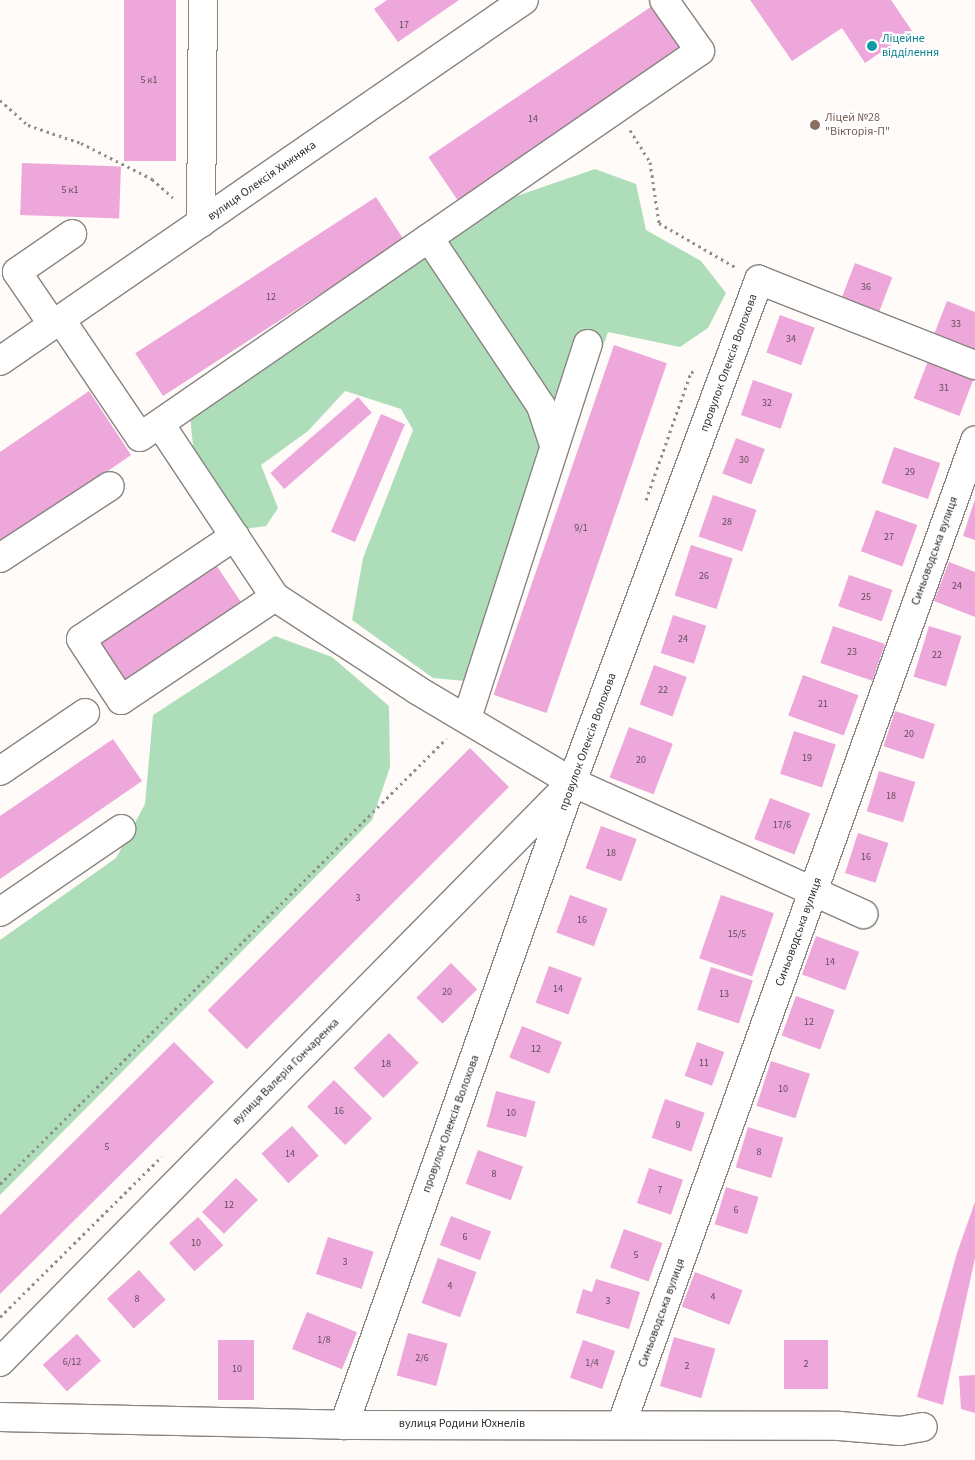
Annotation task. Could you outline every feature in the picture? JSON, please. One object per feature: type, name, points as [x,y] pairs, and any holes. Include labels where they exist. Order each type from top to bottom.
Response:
[{"type":"street","points":[[201,223],[202,0]]},
{"type":"street","points":[[72,234],[17,272],[57,322],[140,437],[700,51],[664,0]]},
{"type":"street","name":"вулиця Олексія Хижняка","points":[[0,361],[201,223],[507,5]]},
{"type":"street","points":[[429,238],[541,406],[554,445]]},
{"type":"street","name":"провулок Олексія Волохова","points":[[344,1425],[572,782],[759,280],[975,365]]},
{"type":"street","points":[[466,718],[588,344]]},
{"type":"street","points":[[160,424],[275,597],[417,690],[572,782],[814,890],[863,914]]},
{"type":"street","name":"Синьоводська вулиця","points":[[622,1423],[975,441]]},
{"type":"street","points":[[0,558],[110,486]]},
{"type":"street","points":[[235,536],[81,639],[86,647],[121,700],[275,597]]},
{"type":"street","points":[[0,771],[85,713]]},
{"type":"street","name":"вулиця Валерія Гончаренка","points":[[0,1362],[572,782]]},
{"type":"street","points":[[0,912],[120,829]]},
{"type":"street","name":"вулиця Родини Юхнелів","points":[[0,1417],[344,1425],[622,1423],[839,1426],[900,1431],[922,1427]]},
{"type":"path","points":[[0,100],[28,125],[81,142],[152,179],[201,223]]},
{"type":"path","points":[[616,109],[650,162],[659,223],[759,280]]},
{"type":"path","points":[[645,502],[691,372],[728,363]]},
{"type":"path","points":[[0,1184],[466,718]]},
{"type":"path","points":[[0,1317],[169,1148]]},
{"type":"green space","points":[[595,169],[636,184],[646,230],[701,261],[726,293],[708,328],[680,347],[608,332],[485,683],[433,678],[352,620],[363,558],[413,430],[401,409],[345,391],[308,431],[261,465],[278,508],[266,526],[244,529],[194,455],[190,417],[508,199]]},
{"type":"green space","points":[[275,636],[332,657],[389,706],[390,767],[372,820],[0,1195],[0,940],[116,858],[145,804],[153,715]]},
{"type":"building","points":[[124,0],[176,0],[176,161],[124,161]]},
{"type":"building","points":[[387,0],[459,0],[398,42],[374,9]]},
{"type":"building","name":"Ліцейне відділення","points":[[750,0],[891,0],[912,31],[865,63],[842,28],[792,61]]},
{"type":"building","points":[[658,2],[688,46],[458,201],[428,157]]},
{"type":"building","points":[[22,163],[121,166],[119,218],[20,215]]},
{"type":"building","points":[[376,197],[404,240],[163,396],[135,353]]},
{"type":"building","points":[[855,263],[892,277],[878,315],[841,300]]},
{"type":"building","points":[[947,301],[975,312],[975,353],[933,337]]},
{"type":"building","points":[[780,315],[815,328],[801,365],[766,353]]},
{"type":"building","points":[[614,345],[667,363],[546,713],[494,695]]},
{"type":"building","points":[[928,361],[974,379],[959,416],[914,398]]},
{"type":"building","points":[[753,380],[793,394],[781,429],[741,415]]},
{"type":"building","points":[[89,391],[131,455],[0,546],[0,452]]},
{"type":"building","points":[[358,397],[372,413],[284,489],[270,473]]},
{"type":"building","points":[[381,414],[405,424],[355,542],[331,532]]},
{"type":"building","points":[[736,438],[765,449],[751,485],[722,473]]},
{"type":"building","points":[[894,447],[940,463],[928,499],[882,483]]},
{"type":"building","points":[[713,495],[756,510],[742,552],[699,537]]},
{"type":"building","points":[[975,499],[975,540],[963,536]]},
{"type":"building","points":[[876,510],[917,525],[902,566],[861,551]]},
{"type":"building","points":[[691,545],[733,559],[716,609],[675,595]]},
{"type":"building","points":[[949,562],[975,572],[975,617],[934,601]]},
{"type":"building","points":[[216,565],[244,606],[129,684],[101,643]]},
{"type":"building","points":[[849,575],[892,590],[882,621],[838,606]]},
{"type":"building","points":[[673,615],[706,626],[694,664],[661,653]]},
{"type":"building","points":[[833,626],[885,644],[872,681],[820,663]]},
{"type":"building","points":[[929,626],[962,636],[946,687],[914,677]]},
{"type":"building","points":[[654,665],[687,677],[673,716],[640,704]]},
{"type":"building","points":[[803,675],[858,695],[844,736],[788,715]]},
{"type":"building","points":[[895,711],[935,724],[924,759],[884,746]]},
{"type":"building","points":[[629,727],[673,744],[654,794],[610,777]]},
{"type":"building","points":[[794,731],[836,745],[822,787],[780,774]]},
{"type":"building","points":[[113,739],[142,781],[0,879],[0,816]]},
{"type":"building","points":[[470,748],[509,787],[247,1049],[208,1010]]},
{"type":"building","points":[[879,771],[915,782],[903,822],[867,811]]},
{"type":"building","points":[[770,798],[810,813],[794,854],[754,839]]},
{"type":"building","points":[[601,826],[637,839],[621,881],[586,868]]},
{"type":"building","points":[[858,833],[888,843],[875,883],[845,873]]},
{"type":"building","points":[[570,895],[608,909],[594,946],[556,933]]},
{"type":"building","points":[[721,895],[774,913],[752,977],[699,958]]},
{"type":"building","points":[[816,936],[859,952],[845,990],[802,975]]},
{"type":"building","points":[[451,963],[477,989],[443,1024],[416,998]]},
{"type":"building","points":[[549,966],[582,978],[569,1015],[536,1003]]},
{"type":"building","points":[[711,967],[753,981],[739,1023],[697,1010]]},
{"type":"building","points":[[796,996],[835,1010],[820,1049],[782,1035]]},
{"type":"building","points":[[522,1026],[562,1042],[549,1074],[509,1058]]},
{"type":"building","points":[[389,1033],[419,1063],[383,1098],[354,1068]]},
{"type":"building","points":[[174,1042],[214,1082],[0,1294],[0,1215]]},
{"type":"building","points":[[697,1042],[724,1052],[712,1086],[685,1076]]},
{"type":"building","points":[[771,1061],[810,1074],[795,1118],[756,1106]]},
{"type":"building","points":[[334,1080],[372,1118],[345,1145],[307,1107]]},
{"type":"building","points":[[496,1091],[536,1102],[526,1137],[486,1127]]},
{"type":"building","points":[[665,1099],[705,1113],[691,1151],[652,1138]]},
{"type":"building","points":[[292,1126],[319,1156],[288,1183],[262,1153]]},
{"type":"building","points":[[748,1127],[783,1138],[771,1178],[736,1167]]},
{"type":"building","points":[[478,1150],[523,1166],[511,1200],[466,1184]]},
{"type":"building","points":[[649,1168],[683,1180],[671,1215],[637,1203]]},
{"type":"building","points":[[236,1178],[258,1200],[224,1234],[202,1212]]},
{"type":"building","points":[[726,1187],[759,1197],[747,1234],[715,1224]]},
{"type":"building","points":[[975,1202],[975,1258],[943,1405],[917,1397],[957,1253]]},
{"type":"building","points":[[451,1216],[491,1231],[480,1260],[440,1245]]},
{"type":"building","points":[[198,1217],[223,1245],[194,1271],[169,1243]]},
{"type":"building","points":[[624,1229],[663,1243],[649,1282],[610,1268]]},
{"type":"building","points":[[328,1237],[374,1252],[362,1289],[316,1274]]},
{"type":"building","points":[[438,1258],[477,1272],[460,1317],[422,1303]]},
{"type":"building","points":[[139,1270],[166,1300],[134,1328],[107,1299]]},
{"type":"building","points":[[695,1272],[743,1290],[729,1325],[682,1307]]},
{"type":"building","points":[[596,1279],[640,1292],[629,1329],[576,1313],[583,1289],[592,1292]]},
{"type":"building","points":[[307,1312],[357,1332],[342,1369],[292,1349]]},
{"type":"building","points":[[408,1333],[448,1344],[436,1386],[397,1376]]},
{"type":"building","points":[[77,1334],[101,1361],[67,1392],[43,1365]]},
{"type":"building","points":[[674,1337],[715,1349],[701,1398],[660,1386]]},
{"type":"building","points":[[218,1340],[254,1340],[254,1400],[218,1400]]},
{"type":"building","points":[[583,1340],[615,1351],[602,1389],[570,1378]]},
{"type":"building","points":[[784,1340],[828,1340],[828,1389],[784,1389]]},
{"type":"building","points":[[975,1375],[975,1413],[961,1409],[959,1376]]},
{"type":"place","name":"Ліцейне відділення","points":[[872,46]]},
{"type":"place","name":"Ліцей №28 \"Вікторія-П\"","points":[[815,125]]}]
